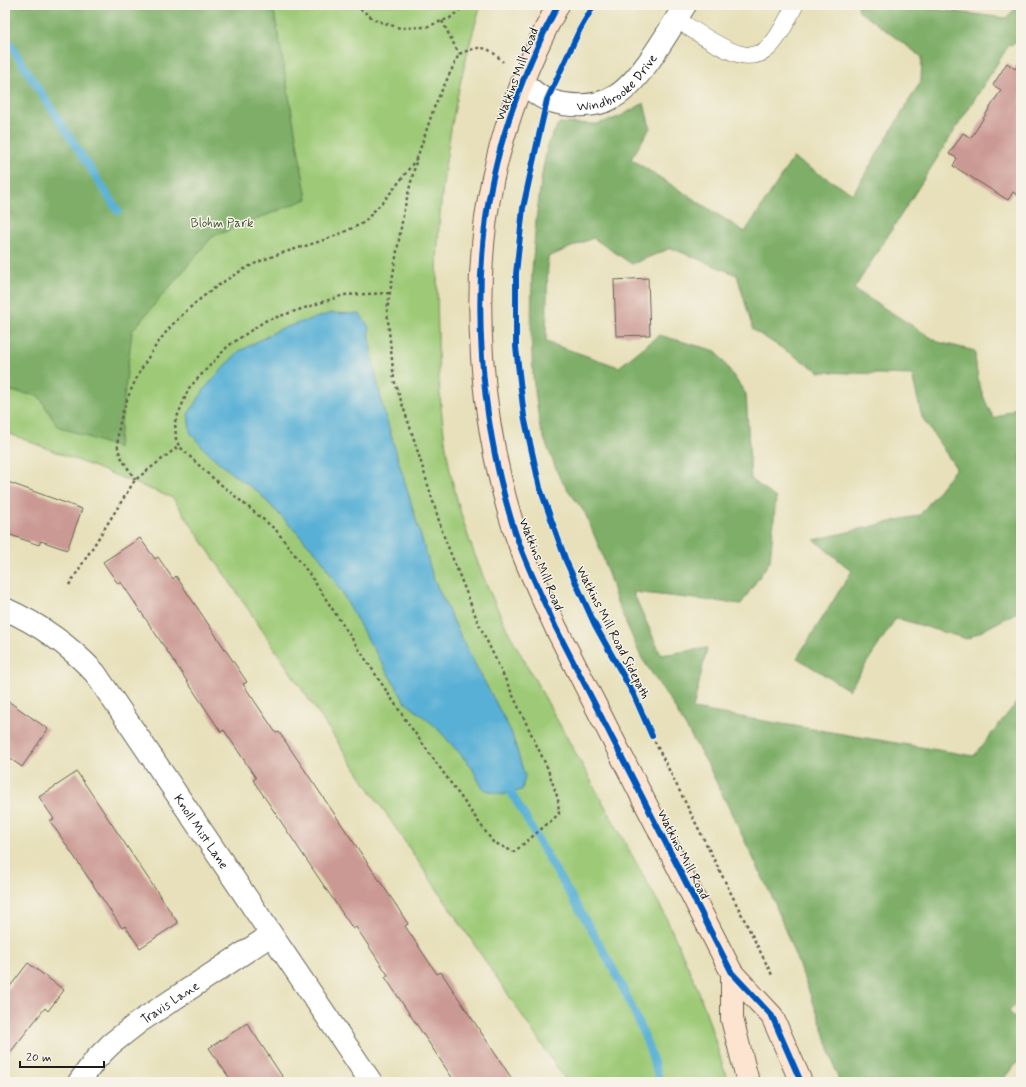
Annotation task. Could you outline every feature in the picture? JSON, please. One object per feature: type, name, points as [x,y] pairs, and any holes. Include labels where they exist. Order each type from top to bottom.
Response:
[{"type":"street","name":"Watkins Mill Road","points":[[558,5],[547,24],[509,120],[492,181],[482,261],[480,300],[482,351],[491,438],[501,482],[515,530],[532,576],[556,628],[732,973],[772,1016],[801,1082]]},
{"type":"street","name":"Windbrooke Drive","points":[[523,83],[547,100],[567,104],[584,105],[600,103],[615,97],[630,86],[643,70],[680,12]]},
{"type":"street","name":"Knoll Mist Lane","points":[[5,609],[57,638],[84,661],[95,673],[371,1082]]},
{"type":"street","name":"Travis Lane","points":[[79,1082],[96,1059],[111,1044],[140,1022],[271,934]]},
{"type":"street","name":"Watkins Mill Road","points":[[732,973],[732,1019],[748,1082]]},
{"type":"lane","points":[[680,12],[733,52],[744,55],[757,55],[767,49],[774,41],[795,5]]},
{"type":"path","points":[[355,5],[375,20],[400,28],[426,27],[450,18],[465,5]]},
{"type":"path","points":[[442,21],[459,54]]},
{"type":"path","points":[[389,293],[344,295],[265,321],[228,346],[189,388],[175,422],[176,439],[179,446],[207,473],[276,530],[308,572],[405,719],[493,842],[514,852],[559,814],[558,799],[548,766],[478,622],[443,534],[412,432],[394,380],[387,310],[404,210],[417,158],[435,105],[459,54],[471,49],[483,48],[493,51],[523,83]]},
{"type":"path","points":[[135,480],[118,448],[123,411],[135,382],[152,352],[177,320],[205,294],[246,268],[273,256],[337,236],[364,222],[380,205],[417,158]]},
{"type":"path","points":[[69,585],[135,480],[179,446]]},
{"type":"path","points":[[649,729],[775,981]]},
{"type":"green space","name":"Blohm Park","points":[[5,5],[481,5],[460,82],[450,135],[443,187],[438,244],[437,305],[441,410],[453,484],[463,522],[476,559],[508,631],[664,913],[696,985],[728,1082],[567,1082],[173,498],[5,432]]},
{"type":"green space","points":[[5,5],[273,5],[307,199],[212,237],[132,331],[118,448],[57,426],[39,396],[5,390]]},
{"type":"green space","points":[[858,5],[899,5],[1006,18],[1019,5],[1021,5],[1021,42],[1009,45],[854,289],[938,342],[975,351],[980,386],[994,419],[1021,405],[1021,610],[967,639],[896,618],[849,690],[797,658],[852,571],[814,540],[920,515],[956,468],[922,417],[912,375],[820,372],[753,330],[737,275],[671,248],[632,264],[593,238],[548,257],[546,342],[619,367],[659,335],[716,351],[746,394],[751,479],[776,498],[770,561],[741,604],[633,592],[661,655],[707,648],[693,709],[974,756],[1021,697],[1018,718],[1021,719],[1021,1000],[1009,1011],[1021,1025],[1021,1062],[1016,1063],[1001,1082],[964,1077],[958,1082],[839,1082],[823,1028],[774,901],[708,765],[673,705],[641,657],[617,602],[602,554],[585,513],[560,479],[540,428],[533,377],[531,331],[532,272],[536,220],[548,143],[559,123],[597,124],[619,117],[644,103],[650,128],[631,159],[745,232],[793,158],[853,194],[921,81],[922,57],[859,11]]},
{"type":"water","points":[[331,313],[360,314],[369,327],[371,351],[383,408],[434,580],[467,649],[511,731],[525,776],[522,790],[502,795],[483,789],[471,766],[435,726],[405,702],[320,557],[258,492],[231,473],[204,449],[190,432],[188,414],[206,387],[238,352],[280,329]]},
{"type":"building","points":[[1021,59],[1021,198],[1013,192],[1008,200],[953,166],[957,158],[949,154],[963,133],[971,138],[1001,90],[993,85],[1007,63],[1015,69]]},
{"type":"building","points":[[648,278],[650,335],[616,336],[614,280]]},
{"type":"building","points":[[5,481],[82,509],[67,550],[41,541],[39,545],[5,533]]},
{"type":"building","points":[[140,538],[155,559],[158,557],[173,579],[176,576],[247,682],[243,684],[276,733],[279,732],[394,902],[408,924],[405,926],[437,974],[441,972],[514,1082],[455,1082],[385,977],[388,975],[356,927],[353,929],[253,780],[256,778],[224,730],[221,732],[121,582],[118,584],[103,562]]},
{"type":"building","points":[[5,699],[48,729],[22,767],[5,755]]},
{"type":"building","points":[[77,772],[178,923],[140,948],[125,926],[122,928],[50,821],[54,819],[39,797]]},
{"type":"building","points":[[28,963],[64,990],[48,1011],[45,1008],[5,1059],[5,993]]},
{"type":"building","points":[[247,1023],[286,1082],[232,1082],[209,1048]]},
{"type":"waterway","points":[[5,37],[118,211]]},
{"type":"waterway","points":[[506,784],[600,944],[628,998],[651,1053],[660,1082]]},
{"type":"cycle path","points":[[558,5],[537,47],[511,114],[497,159],[485,224],[481,268],[480,312],[482,357],[486,401],[502,488],[523,554],[556,628],[732,973],[772,1016],[801,1082]]},
{"type":"cycle path","name":"Watkins Mill Road Sidepath","points":[[594,5],[580,29],[547,100],[523,208],[516,274],[516,347],[524,416],[540,488],[566,561],[595,625],[634,695],[652,736]]}]
